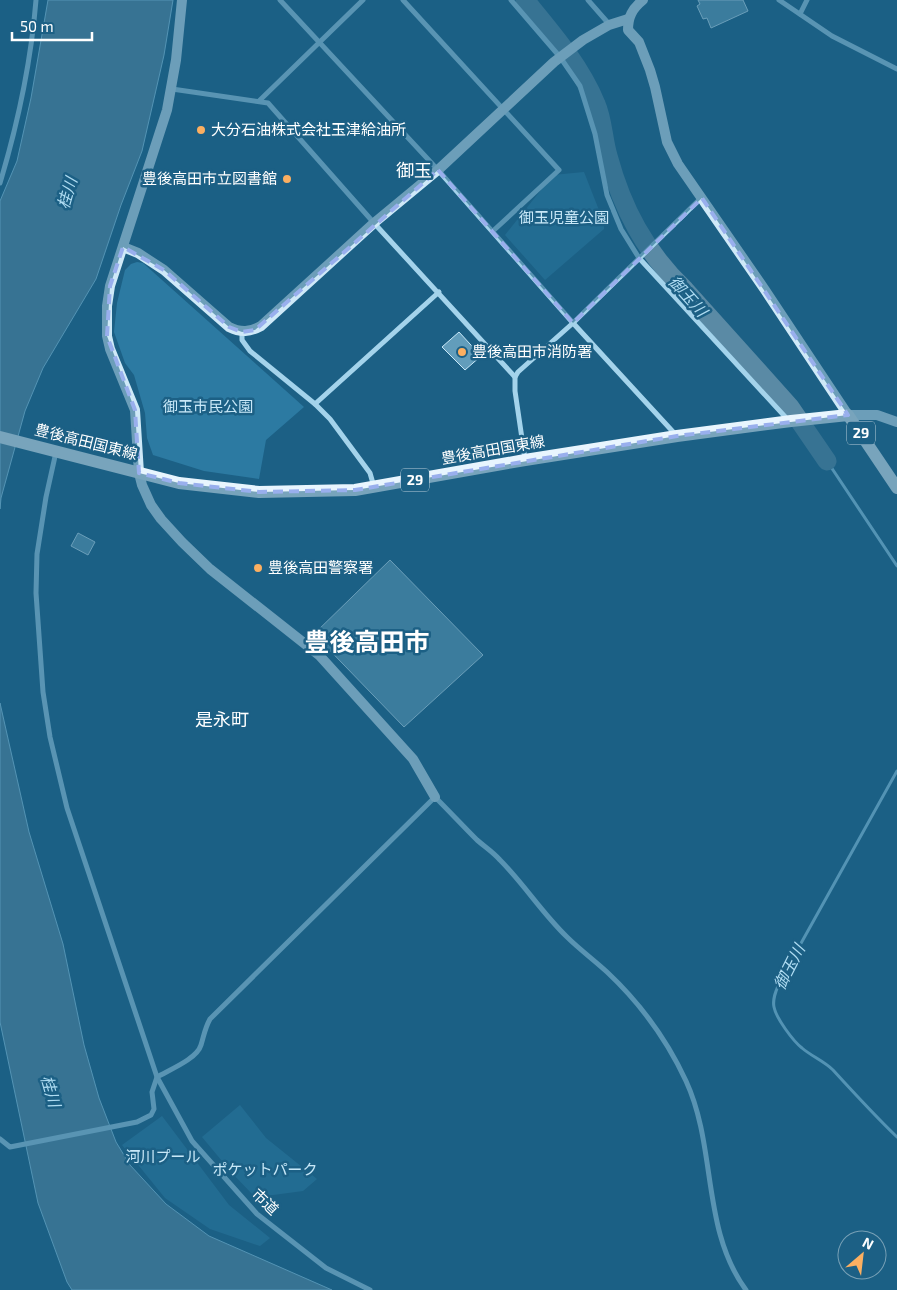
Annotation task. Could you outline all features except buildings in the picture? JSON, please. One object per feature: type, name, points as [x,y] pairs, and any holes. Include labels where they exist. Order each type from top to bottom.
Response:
[{"type":"main road","name":"豊後高田国東線","points":[[0,437],[179,483],[259,492],[355,490],[677,436],[848,415]]},
{"type":"main road","name":"29","points":[[848,415],[897,488]]},
{"type":"street","points":[[0,183],[15,133],[34,28],[36,0]]},
{"type":"street","points":[[182,0],[172,89],[167,110],[110,286],[107,306],[107,336],[110,349],[134,410],[137,423],[139,473],[142,485],[151,505],[182,542],[210,569],[319,655],[413,759],[435,797],[500,860],[540,909],[567,937],[626,990],[674,1058],[696,1107],[703,1135],[717,1225],[730,1264],[746,1290]]},
{"type":"street","points":[[280,0],[438,170],[677,436]]},
{"type":"street","points":[[259,101],[363,0]]},
{"type":"street","points":[[403,0],[559,170],[493,232]]},
{"type":"street","points":[[511,0],[560,57],[580,86],[595,134],[607,195],[621,229],[639,258],[790,421]]},
{"type":"street","points":[[588,0],[610,25]]},
{"type":"street","points":[[643,0],[637,5],[628,19],[628,30],[639,42],[656,87],[667,142],[678,164],[848,415],[877,415],[897,422]]},
{"type":"street","points":[[779,0],[832,36],[897,69]]},
{"type":"street","points":[[800,14],[807,0]]},
{"type":"street","points":[[123,247],[152,260],[222,322],[236,331],[255,330],[374,223],[438,170],[560,57],[583,40],[610,25],[628,19]]},
{"type":"street","points":[[172,89],[268,103],[374,223],[515,377],[525,460]]},
{"type":"street","points":[[515,377],[518,372],[702,198]]},
{"type":"street","points":[[315,404],[438,292]]},
{"type":"street","points":[[242,332],[242,340],[250,351],[315,404],[330,419],[370,473],[374,488]]},
{"type":"street","name":"市道","points":[[56,452],[46,497],[37,554],[36,593],[43,692],[50,737],[67,808],[157,1077],[192,1141],[257,1214],[326,1268],[370,1290]]},
{"type":"street","points":[[0,1139],[10,1147],[137,1122],[151,1115],[154,1109],[152,1092],[157,1077],[197,1052],[210,1019],[435,797]]},
{"type":"highlighted area","points":[[438,170],[573,323],[702,198],[848,415],[677,436],[355,490],[259,492],[179,483],[139,473],[135,410],[107,336],[110,286],[123,247],[164,270],[229,327],[242,332],[255,330]]},
{"type":"green space","name":"御玉児童公園","points":[[584,172],[604,223],[604,229],[545,280],[505,235],[553,175]]},
{"type":"green space","name":"御玉市民公園","points":[[143,263],[304,407],[266,440],[259,479],[204,471],[153,455],[147,438],[145,413],[134,375],[125,363],[114,332],[117,303],[125,270],[131,264]]},
{"type":"green space","name":"ポケットパーク","points":[[240,1105],[266,1138],[317,1179],[303,1191],[254,1196],[202,1137]]},
{"type":"green space","name":"河川プール","points":[[162,1116],[229,1205],[270,1238],[260,1246],[210,1229],[165,1198],[122,1145]]},
{"type":"water","name":"桂川","points":[[48,0],[173,0],[164,55],[142,151],[96,279],[43,368],[25,411],[1,498],[0,509],[0,201],[17,161],[31,98]]},
{"type":"water","name":"桂川","points":[[0,703],[29,832],[63,944],[84,1045],[99,1098],[116,1142],[130,1165],[166,1204],[209,1236],[332,1290],[72,1290],[67,1282],[38,1203],[0,1022]]},
{"type":"waterway","name":"御玉川","points":[[525,0],[565,50],[589,90],[602,123],[608,156],[620,194],[647,245],[671,275],[790,407],[827,461]]},
{"type":"waterway","name":"御玉川","points":[[827,461],[897,566]]},
{"type":"waterway","name":"御玉川","points":[[897,771],[780,981],[774,1000],[775,1012],[785,1029],[798,1045],[833,1070],[897,1137]]},
{"type":"place","name":"大分石油株式会社玉津給油所","points":[[201,130]]},
{"type":"place","name":"豊後高田市立図書館","points":[[287,179]]},
{"type":"place","name":"豊後高田市消防署","points":[[462,352]]},
{"type":"place","name":"豊後高田警察署","points":[[258,568]]},
{"type":"district","name":"御玉","points":[[414,171]]},
{"type":"district","name":"豊後高田市","points":[[367,642]]},
{"type":"district","name":"是永町","points":[[222,720]]}]
